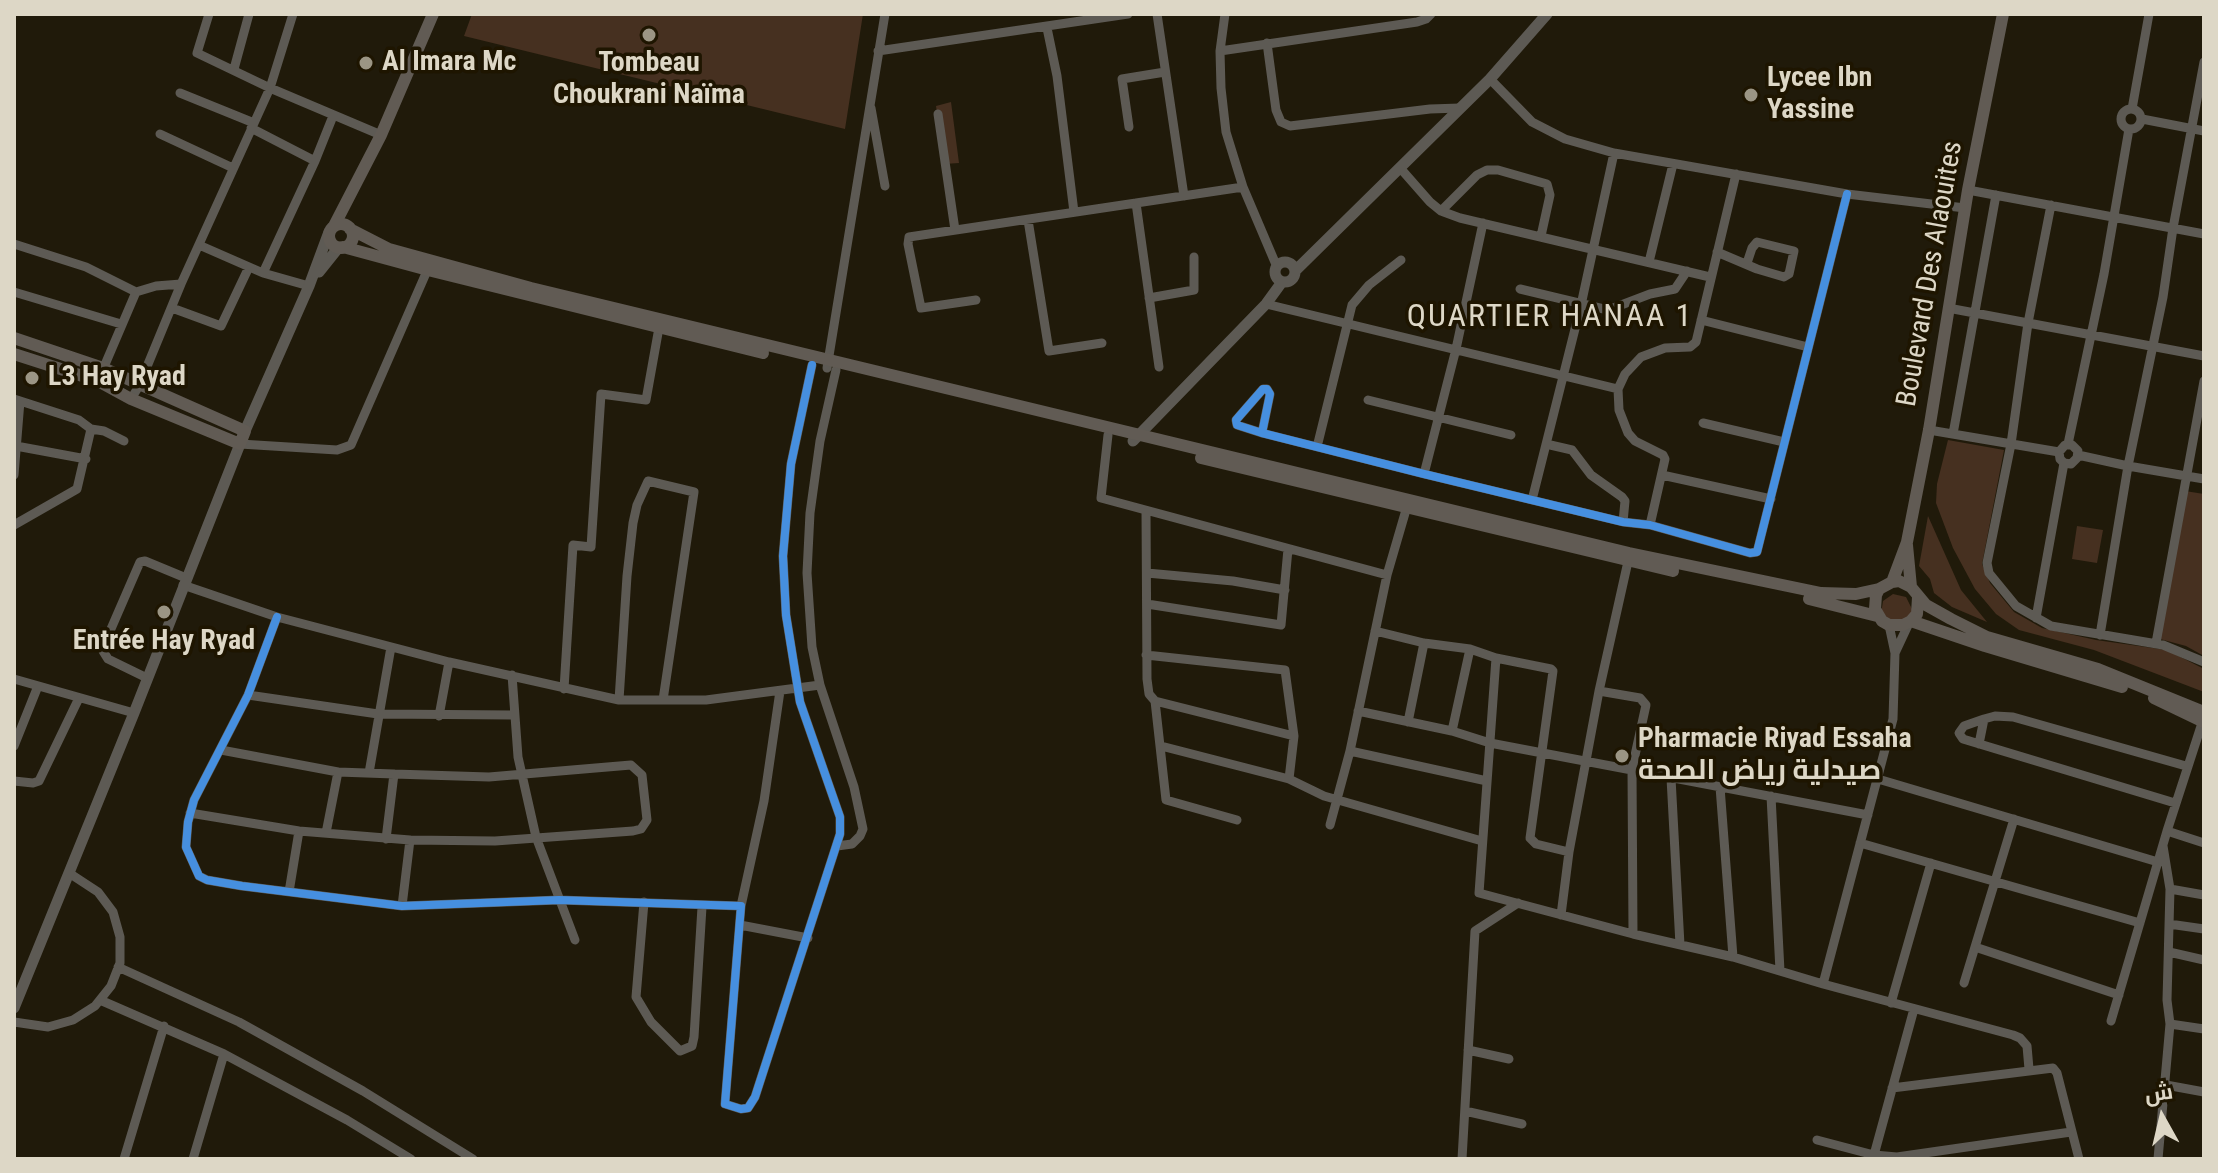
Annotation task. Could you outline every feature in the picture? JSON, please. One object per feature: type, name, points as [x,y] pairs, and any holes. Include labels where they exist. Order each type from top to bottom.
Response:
[{"type":"main road","points":[[433,14],[381,135],[332,229],[332,244],[1407,504],[1854,608],[1877,616],[1889,625],[1910,622],[1917,614],[1907,542]]},
{"type":"main road","name":"Boulevard Des Alaouites","points":[[1907,542],[1929,430],[1968,190],[2003,14]]},
{"type":"main road","points":[[341,247],[352,240],[349,228],[357,183]]},
{"type":"main road","points":[[332,229],[341,224],[429,266]]},
{"type":"main road","points":[[660,324],[812,365],[831,366]]},
{"type":"main road","points":[[14,338],[101,374],[131,399],[240,444],[245,431],[139,386],[101,374],[14,354]]},
{"type":"main road","points":[[1032,413],[1108,435],[1136,438]]},
{"type":"main road","points":[[1892,582],[1907,542]]},
{"type":"main road","points":[[1629,557],[1840,595],[1879,589],[1899,581],[1938,612],[1987,637],[2098,669],[2204,718]]},
{"type":"main road","points":[[1877,616],[1874,602],[1879,589]]},
{"type":"main road","points":[[1910,622],[2097,678],[2204,718]]},
{"type":"street","points":[[209,14],[197,53],[381,135]]},
{"type":"street","points":[[234,69],[249,14]]},
{"type":"street","points":[[131,399],[270,88],[293,14]]},
{"type":"street","points":[[837,846],[852,844],[863,829],[854,787],[820,685],[812,647],[807,573],[810,513],[869,100],[885,14]]},
{"type":"street","points":[[878,51],[1047,28],[1096,16],[1128,14]]},
{"type":"street","points":[[1157,14],[1184,196]]},
{"type":"street","points":[[1225,14],[1220,51],[1226,132],[1243,187],[1277,267],[1276,275],[1282,282]]},
{"type":"street","points":[[1220,51],[1417,22],[1431,14]]},
{"type":"street","points":[[1136,438],[1266,304],[1282,282],[1292,280],[1295,271],[1490,79],[1547,14]]},
{"type":"street","points":[[2132,109],[2149,14]]},
{"type":"street","points":[[1047,28],[1057,76],[1074,212]]},
{"type":"street","points":[[1267,43],[1276,110],[1281,122],[1290,126],[1460,108]]},
{"type":"street","points":[[2100,635],[2128,466],[2163,297],[2204,62]]},
{"type":"street","points":[[1129,127],[1122,79],[1165,72]]},
{"type":"street","points":[[1490,79],[1532,122],[1565,139],[1614,153],[1847,194],[1965,208]]},
{"type":"street","points":[[180,93],[252,125],[315,161]]},
{"type":"street","points":[[869,100],[885,186]]},
{"type":"street","points":[[2132,109],[2138,111],[2142,119],[2136,129],[2129,129],[2123,125],[2121,118],[2123,112],[2132,109]]},
{"type":"street","points":[[938,114],[955,230]]},
{"type":"street","points":[[263,273],[333,116]]},
{"type":"street","points":[[2142,119],[2204,131]]},
{"type":"street","points":[[2068,444],[2115,218],[2129,129]]},
{"type":"street","points":[[160,134],[233,168]]},
{"type":"street","points":[[1532,500],[1581,305],[1614,153]]},
{"type":"street","points":[[1649,262],[1673,164]]},
{"type":"street","points":[[1401,169],[1441,211],[1710,277]]},
{"type":"street","points":[[1441,211],[1477,175],[1487,170],[1498,170],[1547,184],[1550,195],[1541,236]]},
{"type":"street","points":[[1650,525],[1665,463],[1663,455],[1635,441],[1628,433],[1619,410],[1618,389],[1625,374],[1641,357],[1665,348],[1694,345],[1736,174]]},
{"type":"street","points":[[976,300],[927,309],[918,304],[909,237],[1243,187]]},
{"type":"street","points":[[1968,190],[2204,234]]},
{"type":"street","points":[[1262,433],[1270,394],[1267,389],[1263,389],[1235,423],[1262,433],[1424,474],[1623,522],[1650,525],[1754,553],[1759,547],[1847,194]]},
{"type":"street","points":[[1953,434],[1996,195]]},
{"type":"street","points":[[1136,203],[1159,367]]},
{"type":"street","points":[[2051,205],[2028,323],[2011,444],[1987,563],[1989,573],[2016,606],[2051,626],[2156,643],[2204,662]]},
{"type":"street","points":[[1028,220],[1049,351],[1102,343]]},
{"type":"street","points":[[1424,474],[1456,349],[1483,223]]},
{"type":"street","points":[[265,446],[245,431],[332,229]]},
{"type":"street","points":[[1717,252],[1747,263],[1788,276],[1794,251],[1757,242],[1747,263]]},
{"type":"street","points":[[14,244],[86,267],[136,292]]},
{"type":"street","points":[[199,245],[263,273],[309,286]]},
{"type":"street","points":[[309,286],[341,247]]},
{"type":"street","points":[[1149,298],[1194,290],[1194,257]]},
{"type":"street","points":[[1317,447],[1352,305],[1401,260]]},
{"type":"street","points":[[1277,267],[1280,263],[1290,263],[1295,271]]},
{"type":"street","points":[[14,1008],[240,444],[337,450],[351,445],[429,266]]},
{"type":"street","points":[[172,308],[221,326],[249,267]]},
{"type":"street","points":[[1520,289],[1608,310],[1650,294],[1675,289],[1687,271]]},
{"type":"street","points":[[101,374],[136,292],[181,284]]},
{"type":"street","points":[[14,292],[121,324]]},
{"type":"street","points":[[1266,304],[1618,389]]},
{"type":"street","points":[[1948,308],[2204,356]]},
{"type":"street","points":[[1701,320],[1808,347]]},
{"type":"street","points":[[564,689],[573,545],[591,547],[601,394],[646,400],[660,324]]},
{"type":"street","points":[[780,691],[764,801],[741,906],[725,1104],[741,1109],[752,1105],[755,1097],[840,834],[840,817],[816,752],[798,688],[786,615],[783,556],[791,464],[812,365]]},
{"type":"street","points":[[2156,643],[2204,381]]},
{"type":"street","points":[[14,475],[17,400],[79,420],[91,429],[104,431],[124,441]]},
{"type":"street","points":[[1368,400],[1511,435]]},
{"type":"street","points":[[1703,423],[1784,442]]},
{"type":"street","points":[[14,525],[74,494],[80,483],[91,429]]},
{"type":"street","points":[[1929,430],[2059,452]]},
{"type":"street","points":[[1108,435],[1101,498],[1387,575]]},
{"type":"street","points":[[1546,444],[1572,450],[1591,475],[1622,497],[1625,501],[1623,522]]},
{"type":"street","points":[[2068,444],[2075,446],[2078,455],[2071,464],[2064,463],[2059,452],[2068,444]]},
{"type":"street","points":[[16,446],[86,459]]},
{"type":"street","points":[[2078,455],[2204,479]]},
{"type":"street","points":[[2036,618],[2064,463]]},
{"type":"street","points":[[1662,475],[1771,499]]},
{"type":"street","points":[[619,700],[633,523],[648,481],[694,492],[663,700]]},
{"type":"street","points":[[1330,825],[1350,751],[1387,575],[1407,504]]},
{"type":"street","points":[[1146,511],[1148,690],[1155,701],[1166,800],[1237,820]]},
{"type":"street","points":[[1147,604],[1281,625],[1288,549]]},
{"type":"street","points":[[1561,915],[1569,852],[1599,691],[1629,557]]},
{"type":"street","points":[[147,678],[108,659],[103,651],[140,562],[145,561],[185,582],[277,617],[449,662],[619,700],[706,700],[820,685]]},
{"type":"street","points":[[1147,573],[1233,581],[1285,590]]},
{"type":"street","points":[[277,617],[248,695],[198,791],[190,813],[186,847],[199,876],[207,880],[402,906],[559,900],[741,906]]},
{"type":"street","points":[[1895,653],[1910,622]]},
{"type":"street","points":[[1823,984],[1894,711],[1895,653],[1889,625]]},
{"type":"street","points":[[1375,631],[1424,643],[1470,649],[1553,671],[1530,838],[1536,844],[1569,852]]},
{"type":"street","points":[[1408,722],[1424,643]]},
{"type":"street","points":[[369,773],[391,647]]},
{"type":"street","points":[[1452,731],[1470,649]]},
{"type":"street","points":[[1146,655],[1285,670],[1294,736],[1289,779]]},
{"type":"street","points":[[1496,658],[1479,893],[1733,957],[2020,1038],[2027,1046],[2029,1069]]},
{"type":"street","points":[[439,716],[449,662]]},
{"type":"street","points":[[512,675],[513,715],[521,773],[536,837],[575,940]]},
{"type":"street","points":[[14,679],[134,713]]},
{"type":"street","points":[[14,746],[38,686]]},
{"type":"street","points":[[1599,691],[1644,701],[1646,705],[1632,769],[1633,934]]},
{"type":"street","points":[[248,695],[378,714],[513,715]]},
{"type":"street","points":[[14,781],[39,781],[79,698]]},
{"type":"street","points":[[1155,701],[1294,736]]},
{"type":"street","points":[[1358,711],[1452,731],[1490,743],[1868,815]]},
{"type":"street","points":[[2175,803],[1963,739],[1959,733],[1964,726],[1984,719],[2013,717],[2186,766]]},
{"type":"street","points":[[2111,1021],[2186,766],[2204,718]]},
{"type":"street","points":[[1979,744],[1984,719]]},
{"type":"street","points":[[1161,746],[1289,779],[1306,789],[1336,799],[1482,841]]},
{"type":"street","points":[[190,813],[299,831],[410,840],[495,841],[641,829],[647,820],[642,775],[631,765],[489,777],[338,772],[221,750]]},
{"type":"street","points":[[1350,751],[1487,781]]},
{"type":"street","points":[[326,833],[338,772]]},
{"type":"street","points":[[386,839],[394,774]]},
{"type":"street","points":[[1671,778],[1680,945]]},
{"type":"street","points":[[1878,779],[2158,862]]},
{"type":"street","points":[[1720,787],[1733,957]]},
{"type":"street","points":[[1771,796],[1780,971]]},
{"type":"street","points":[[1964,983],[2014,819]]},
{"type":"street","points":[[289,892],[299,831]]},
{"type":"street","points":[[2167,831],[2204,843]]},
{"type":"street","points":[[402,906],[410,840]]},
{"type":"street","points":[[1860,843],[2140,923]]},
{"type":"street","points":[[2158,1159],[2170,1024],[2167,1000],[2170,889],[2163,846]]},
{"type":"street","points":[[1891,1003],[1931,863]]},
{"type":"street","points":[[14,1022],[48,1027],[73,1020],[95,1006],[111,986],[118,967],[120,937],[113,912],[98,892],[69,873]]},
{"type":"street","points":[[2170,889],[2204,895]]},
{"type":"street","points":[[644,902],[636,997],[651,1022],[680,1051],[692,1046],[694,1037],[702,907]]},
{"type":"street","points":[[1462,1159],[1475,931],[1518,903]]},
{"type":"street","points":[[2169,924],[2204,929]]},
{"type":"street","points":[[740,925],[808,938]]},
{"type":"street","points":[[1975,947],[2119,995]]},
{"type":"street","points":[[2169,952],[2204,960]]},
{"type":"street","points":[[118,967],[239,1022],[363,1091],[473,1159]]},
{"type":"street","points":[[100,1000],[224,1054],[347,1120],[411,1159]]},
{"type":"street","points":[[1874,1155],[1914,1009]]},
{"type":"street","points":[[2170,1024],[2204,1029]]},
{"type":"street","points":[[124,1159],[164,1026]]},
{"type":"street","points":[[1468,1050],[1509,1059]]},
{"type":"street","points":[[193,1159],[224,1054]]},
{"type":"street","points":[[1892,1088],[2053,1068],[2057,1073],[2079,1159]]},
{"type":"street","points":[[2166,1085],[2204,1092]]},
{"type":"street","points":[[1465,1111],[1522,1124]]},
{"type":"street","points":[[1817,1140],[1854,1155],[1916,1157],[2071,1132]]},
{"type":"shaded area","points":[[472,14],[863,14],[845,129],[464,36]]},
{"type":"shaded area","points":[[951,102],[959,163],[944,164],[936,106]]},
{"type":"shaded area","points":[[1948,440],[2004,450],[1982,564],[1990,583],[2014,612],[2042,628],[2096,640],[2167,650],[2204,669],[2204,692],[2094,650],[2019,630],[1996,614],[1975,589],[1953,548],[1936,503],[1937,484]]},
{"type":"shaded area","points":[[2185,491],[2204,494],[2204,656],[2186,646],[2160,639]]},
{"type":"shaded area","points":[[1928,516],[1961,590],[1987,622],[1952,607],[1934,593],[1930,579],[1919,566]]},
{"type":"shaded area","points":[[2077,526],[2103,530],[2097,563],[2072,559]]},
{"type":"shaded area","points":[[1893,594],[1906,597],[1912,609],[1912,613],[1899,626],[1881,614],[1883,601]]},
{"type":"cycle path","points":[[1262,433],[1270,394],[1267,389],[1263,389],[1236,420],[1237,425],[1262,433],[1424,474],[1623,522],[1650,525],[1750,553],[1757,552],[1847,194]]},
{"type":"cycle path","points":[[277,617],[248,695],[194,800],[186,847],[199,876],[242,886],[402,906],[559,900],[741,906],[725,1104],[748,1108],[755,1097],[840,834],[840,817],[800,702],[786,615],[783,556],[791,464],[812,365]]},
{"type":"place","name":"Tombeau Choukrani Naïma","points":[[649,35]]},
{"type":"place","name":"Al Imara Mc","points":[[366,63]]},
{"type":"place","name":"Lycee Ibn Yassine","points":[[1751,95]]},
{"type":"place","name":"L3 Hay Ryad","points":[[32,378]]},
{"type":"place","name":"Entrée Hay Ryad","points":[[164,612]]},
{"type":"place","name":"Pharmacie Riyad Essaha صيدلية رياض الصحة","points":[[1622,756]]},
{"type":"district","name":"QUARTIER HANAA 1","points":[[1550,318]]}]
